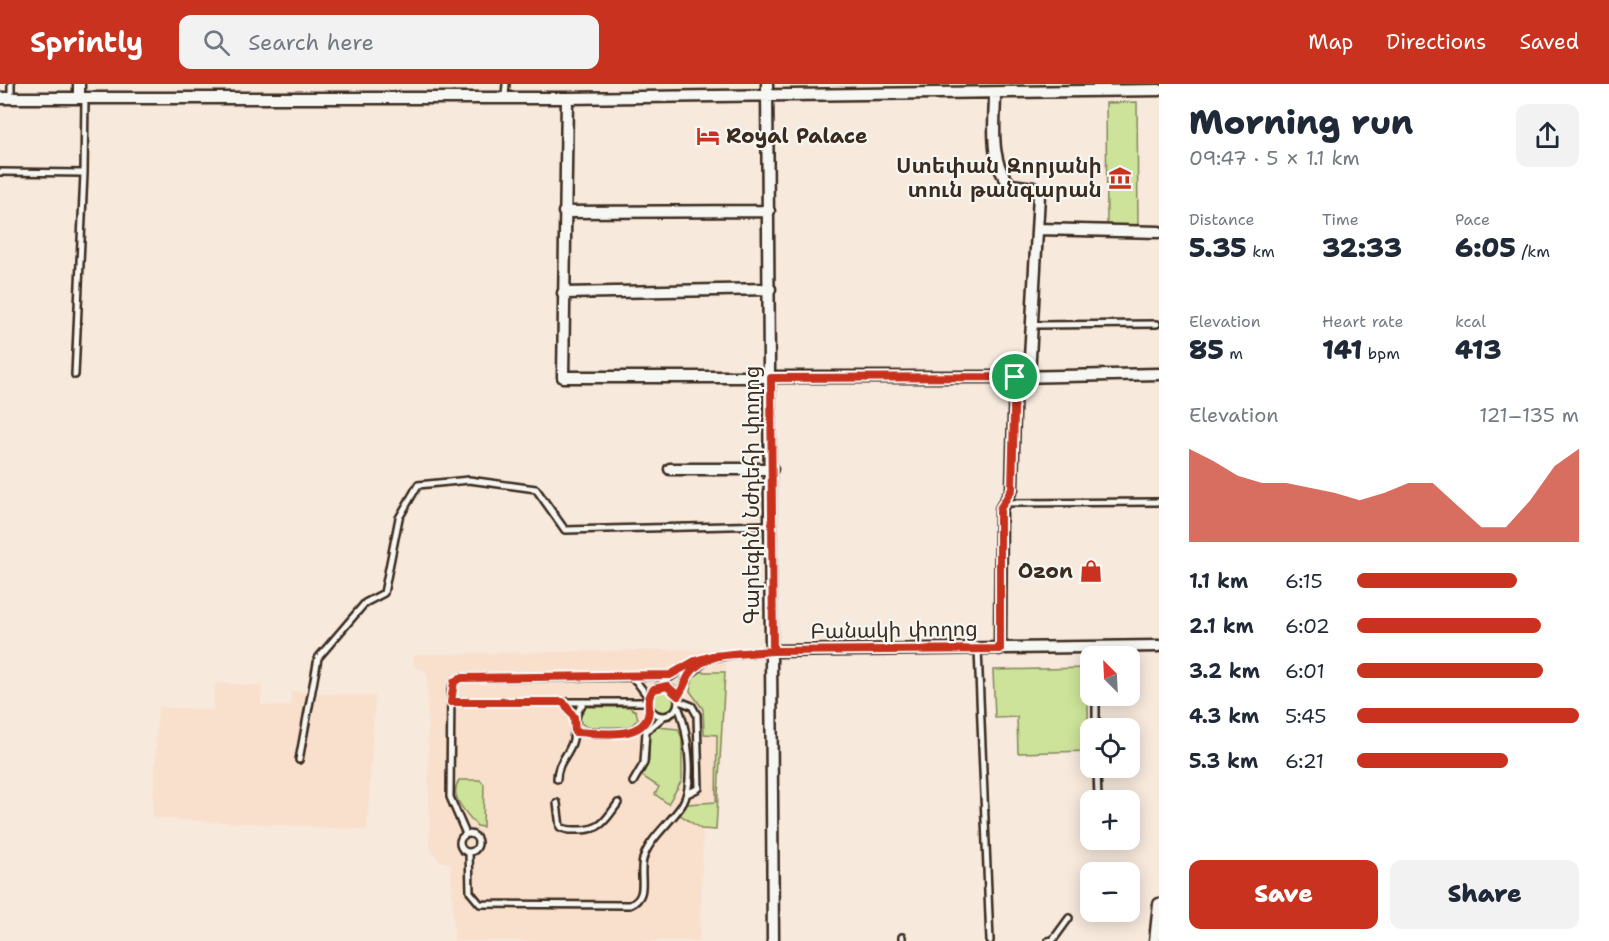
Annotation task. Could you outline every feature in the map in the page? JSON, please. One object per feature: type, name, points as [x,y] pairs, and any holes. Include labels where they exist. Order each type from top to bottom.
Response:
[{"type":"street","points":[[79,84],[82,98]]},
{"type":"street","points":[[6,98],[506,96],[567,98],[767,90],[995,94],[1037,89],[1159,90]]},
{"type":"street","name":"Գարեգին Նժդեհի փողոց","points":[[767,90],[773,651],[773,941]]},
{"type":"street","points":[[995,94],[995,145],[1000,168],[1011,184],[1038,191],[1038,229],[1029,376]]},
{"type":"street","points":[[567,98],[563,377],[1015,377],[1159,374]]},
{"type":"street","points":[[564,212],[769,211]]},
{"type":"street","points":[[1038,229],[1159,232]]},
{"type":"street","points":[[563,293],[770,289]]},
{"type":"street","points":[[1000,649],[1000,509],[1012,489],[1015,377]]},
{"type":"street","points":[[670,469],[771,469]]},
{"type":"street","name":"Բանակի փողոց","points":[[1140,648],[1159,646]]},
{"type":"street","name":"Բանակի փողոց","points":[[773,651],[1000,649],[1080,652]]},
{"type":"street","points":[[1155,941],[1159,904]]},
{"type":"lane","points":[[6,98],[11,84]]},
{"type":"lane","points":[[506,84],[506,96]]},
{"type":"lane","points":[[75,375],[84,173],[82,98]]},
{"type":"lane","points":[[0,172],[84,173]]},
{"type":"lane","points":[[1032,325],[1157,324]]},
{"type":"lane","points":[[299,760],[318,658],[365,603],[384,593],[399,518],[418,485],[469,480],[536,489],[565,530],[772,525]]},
{"type":"lane","points":[[1005,503],[1159,502]]},
{"type":"lane","points":[[978,649],[990,941]]},
{"type":"lane","points":[[575,732],[631,732],[645,721],[648,702],[670,675],[695,661],[712,656],[773,651]]},
{"type":"lane","points":[[633,782],[644,763],[646,732],[656,720],[673,714],[693,670],[712,656]]},
{"type":"lane","points":[[466,834],[450,797],[451,702],[454,682],[460,678],[670,675]]},
{"type":"lane","points":[[630,677],[636,681],[655,714],[664,717]]},
{"type":"lane","points":[[658,687],[667,686],[678,701],[686,732],[687,794]]},
{"type":"lane","points":[[469,852],[470,892],[472,899],[480,904],[630,905],[638,902],[642,894],[644,854],[687,794],[699,788],[697,715],[692,706],[678,701]]},
{"type":"lane","points":[[451,702],[648,702]]},
{"type":"lane","points":[[558,779],[558,767],[571,746],[575,732],[574,717],[563,702]]},
{"type":"lane","points":[[574,717],[584,702]]},
{"type":"lane","points":[[558,803],[560,827],[566,830],[591,830],[603,825],[618,803]]},
{"type":"lane","points":[[466,834],[473,834],[478,839],[476,849],[469,852],[460,846],[460,839],[466,834]]},
{"type":"lane","points":[[1048,941],[1053,940],[1069,918]]},
{"type":"shaded area","points":[[726,649],[725,700],[716,830],[703,830],[700,941],[454,941],[451,864],[439,861],[430,847],[427,672],[413,666],[413,658],[417,654]]},
{"type":"shaded area","points":[[215,683],[262,686],[261,705],[290,707],[291,691],[375,696],[367,830],[152,818],[158,707],[213,710]]},
{"type":"green space","points":[[1137,102],[1138,225],[1107,226],[1106,103]]},
{"type":"green space","points":[[1080,668],[1080,706],[1088,706],[1088,718],[1080,718],[1080,751],[1018,753],[1017,717],[995,718],[993,670]]},
{"type":"green space","points":[[701,672],[725,672],[716,830],[701,829],[679,814],[687,804],[716,802],[717,735],[704,734],[703,709],[690,691],[693,678]]},
{"type":"green space","points":[[663,690],[671,693],[674,701],[671,709],[663,712],[655,709],[652,701],[655,693]]},
{"type":"green space","points":[[586,707],[629,707],[636,711],[638,719],[630,727],[587,727],[581,723],[579,716]]},
{"type":"green space","points":[[657,727],[678,729],[682,738],[682,780],[668,804],[655,794],[659,787],[642,776],[649,761],[649,735]]},
{"type":"green space","points":[[459,780],[480,780],[484,784],[483,827],[477,826],[460,804],[456,792]]},
{"type":"place","name":"Royal Palace","points":[[708,136]]},
{"type":"place","name":"Ստեփան Զորյանի տուն թանգարան","points":[[1120,178]]},
{"type":"place","name":"Ozon","points":[[1091,571]]},
{"type":"route","points":[[1015,377],[771,378],[773,651],[725,655],[712,656],[693,670],[678,696],[672,688],[667,686],[654,689],[648,697],[649,714],[639,728],[631,732],[575,732],[574,717],[570,708],[563,702],[451,702],[454,682],[460,678],[670,675],[695,661],[712,656],[773,651],[1000,649],[1000,509],[1012,489],[1015,377]]}]
